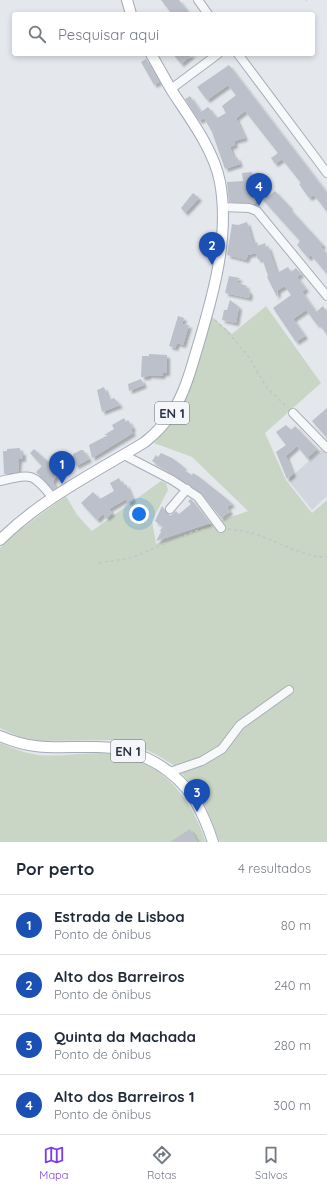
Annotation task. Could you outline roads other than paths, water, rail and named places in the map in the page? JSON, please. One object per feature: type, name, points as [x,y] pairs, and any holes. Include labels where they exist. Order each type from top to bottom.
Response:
[{"type":"main road","points":[[127,0],[130,12]]},
{"type":"main road","name":"EN 1","points":[[0,540],[10,530],[53,498],[145,442],[157,432],[174,410],[191,368],[208,314],[218,267],[224,223],[220,181],[213,161],[195,127],[152,56]]},
{"type":"main road","name":"EN 1","points":[[0,736],[18,743],[39,748],[99,747],[117,748],[136,753],[170,772],[187,789],[200,810],[214,842]]},
{"type":"street","points":[[198,0],[207,12]]},
{"type":"street","points":[[171,89],[215,56]]},
{"type":"street","points":[[239,56],[327,173]]},
{"type":"street","points":[[222,207],[257,211],[327,296]]},
{"type":"street","points":[[293,413],[327,448]]},
{"type":"street","points":[[124,455],[172,480],[198,497],[221,528]]},
{"type":"street","points":[[0,481],[28,475],[38,480],[53,498]]},
{"type":"street","points":[[170,509],[187,489]]},
{"type":"street","points":[[170,772],[202,761],[222,749],[240,725],[290,690]]},
{"type":"place","name":"Alto dos Barreiros 1","points":[[259,206]]},
{"type":"place","name":"Alto dos Barreiros","points":[[212,265]]},
{"type":"place","name":"Estrada de Lisboa","points":[[62,484]]},
{"type":"place","name":"Quinta da Machada","points":[[197,812]]}]
